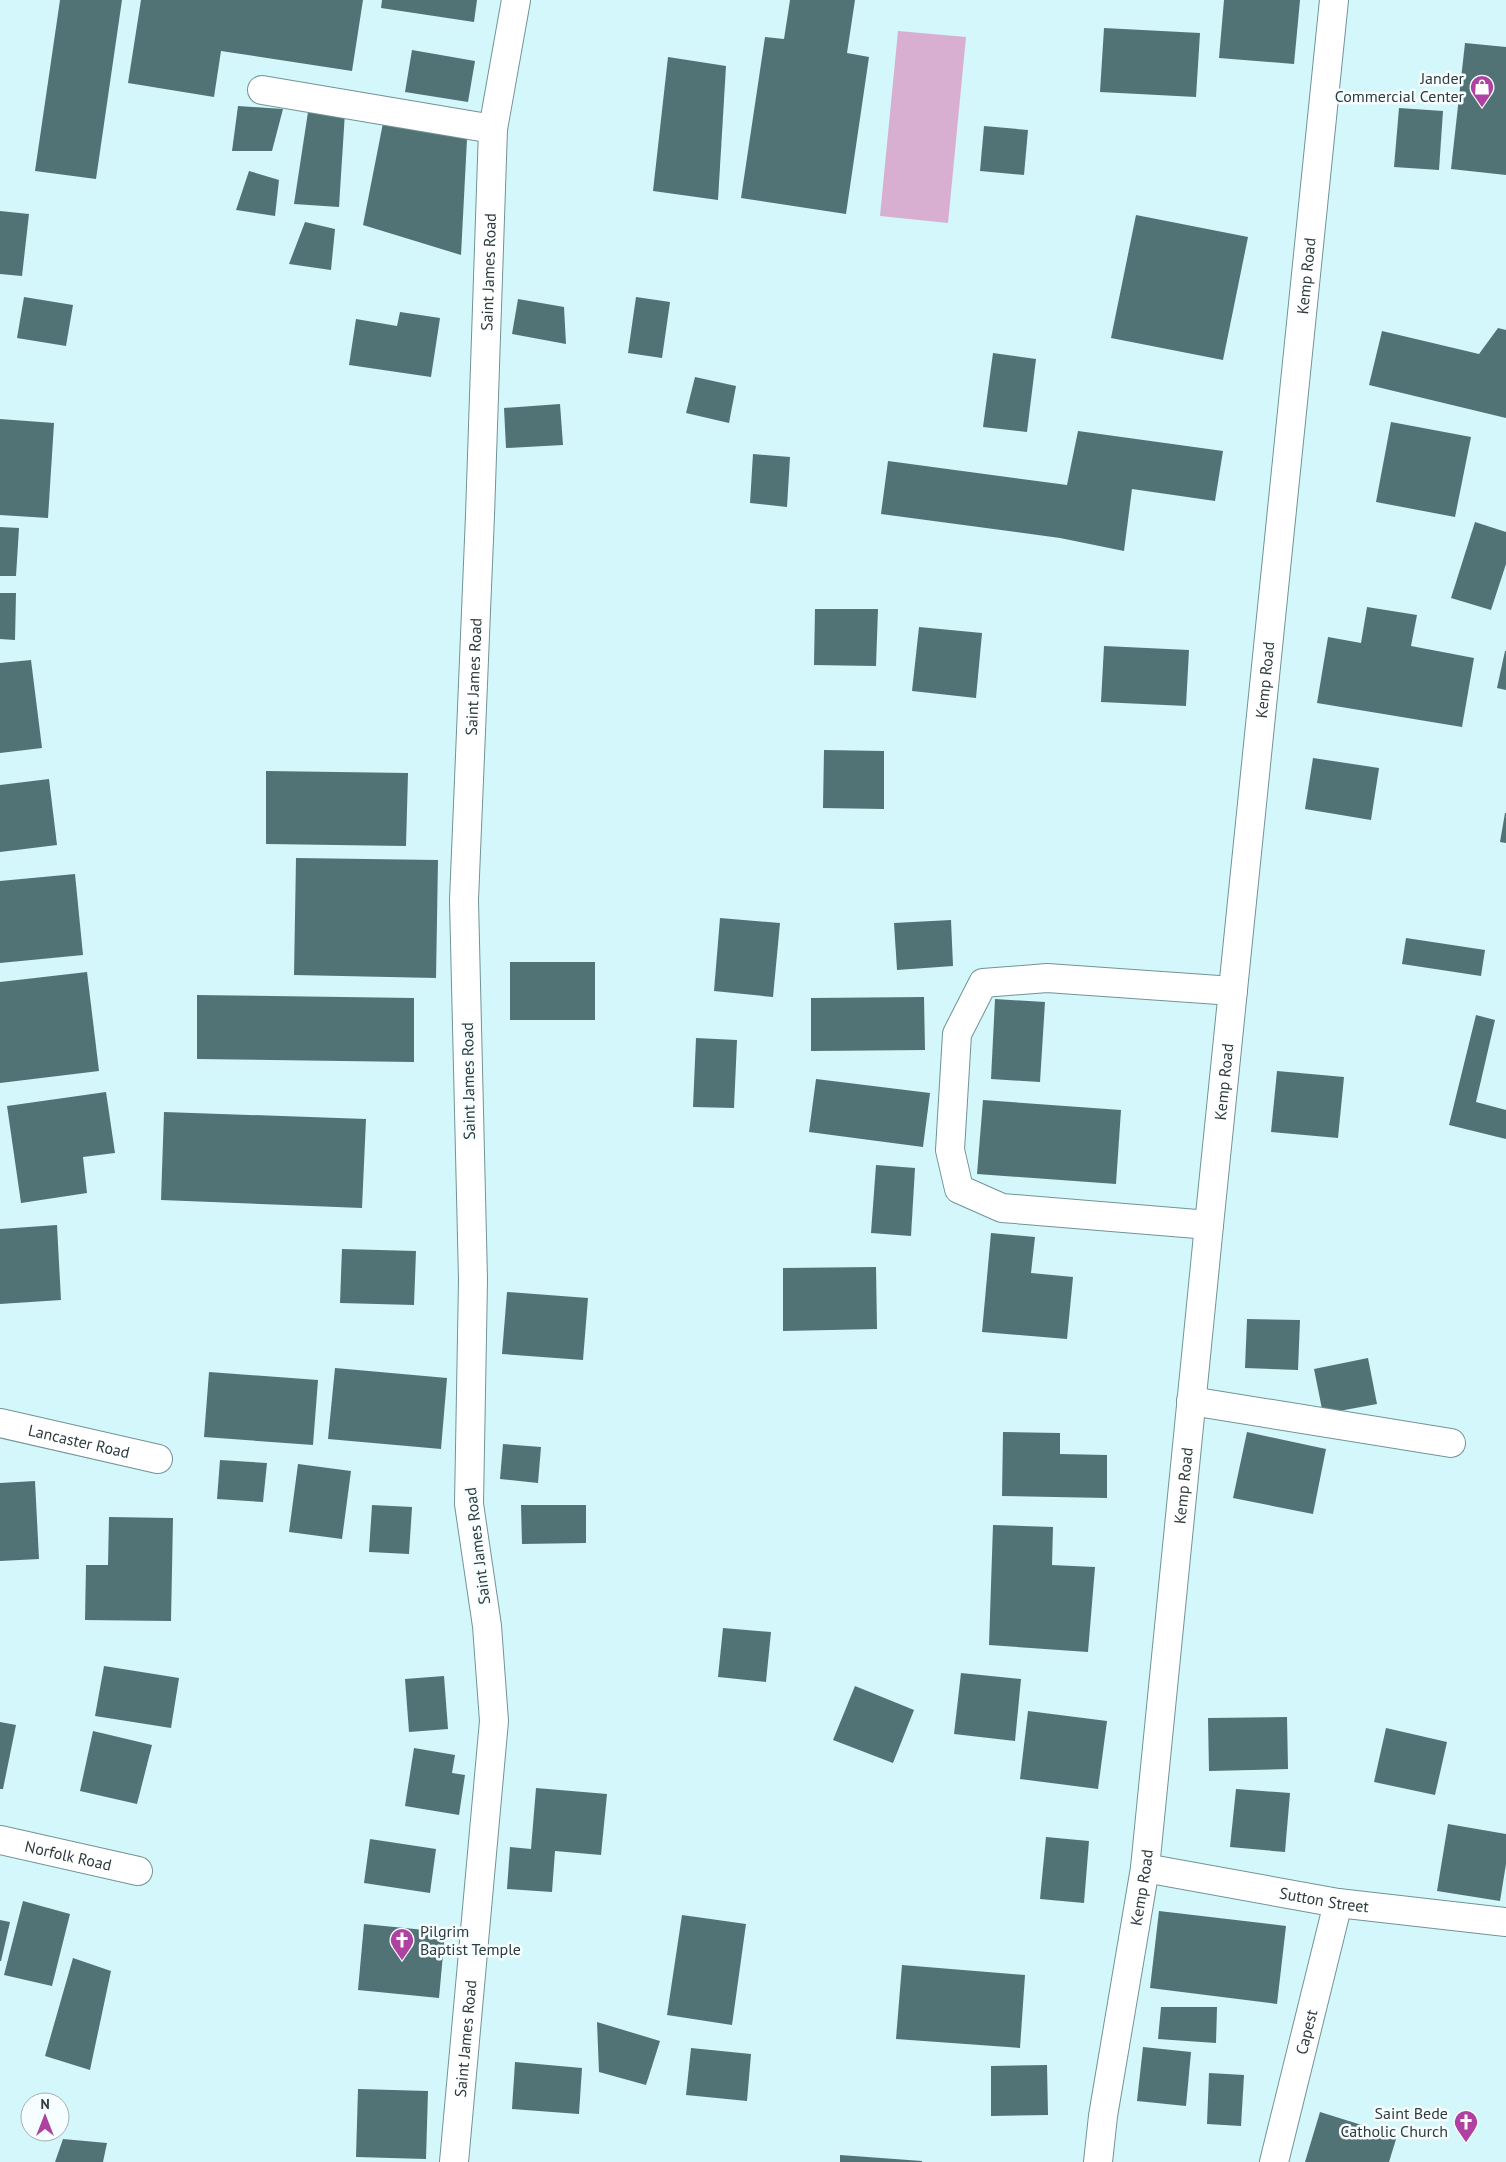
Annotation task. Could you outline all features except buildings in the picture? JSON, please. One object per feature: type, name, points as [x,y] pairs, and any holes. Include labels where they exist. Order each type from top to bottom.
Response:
[{"type":"street","name":"Saint James Road","points":[[454,2162],[494,1721],[487,1626],[469,1504],[473,1280],[464,900],[480,515],[493,129],[516,0]]},
{"type":"street","name":"Kemp Road","points":[[1098,2162],[1103,2116],[1145,1868],[1334,0]]},
{"type":"street","points":[[262,90],[493,129]]},
{"type":"street","points":[[1209,1225],[1002,1208],[959,1189],[950,1150],[958,1034],[983,983],[1047,978],[1233,991]]},
{"type":"street","points":[[1191,1400],[1451,1444]]},
{"type":"street","name":"Lancaster Road","points":[[0,1423],[158,1459]]},
{"type":"street","name":"Norfolk Road","points":[[0,1840],[138,1871]]},
{"type":"street","name":"Sutton Street","points":[[1145,1868],[1338,1903],[1506,1922]]},
{"type":"street","name":"Capest","points":[[1274,2162],[1338,1903]]},
{"type":"shaded area","points":[[898,31],[966,37],[948,223],[880,216]]},
{"type":"place","name":"Jander Commercial Center","points":[[1482,108]]},
{"type":"place","name":"Pilgrim Baptist Temple","points":[[402,1961]]},
{"type":"place","name":"Saint Bede Catholic Church","points":[[1466,2143]]}]
